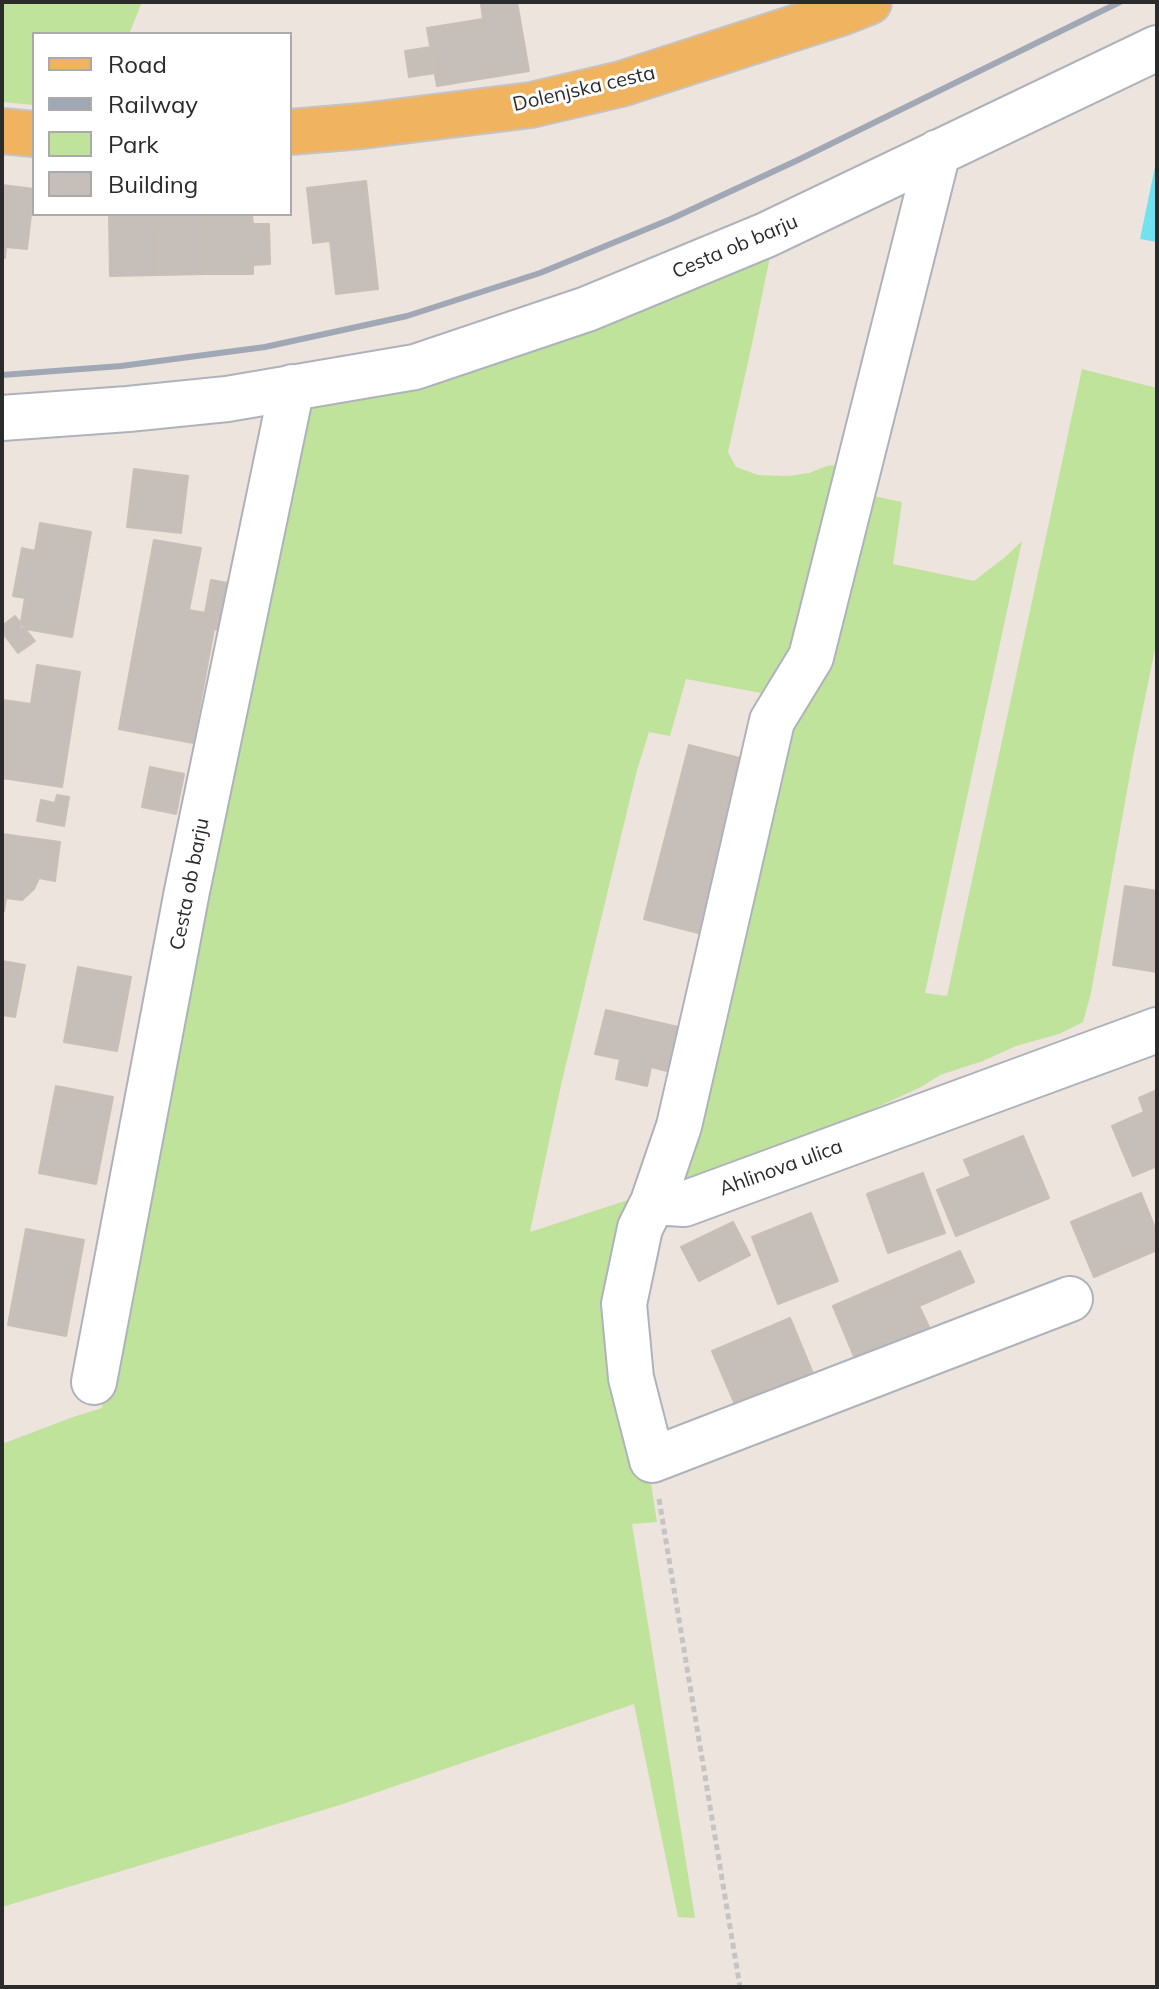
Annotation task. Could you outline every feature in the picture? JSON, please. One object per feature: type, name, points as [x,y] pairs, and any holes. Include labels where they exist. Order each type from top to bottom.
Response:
[{"type":"main road","name":"Dolenjska cesta","points":[[292,132],[531,105],[621,84],[869,2]]},
{"type":"main road","points":[[2,131],[32,134]]},
{"type":"street","name":"Cesta ob barju","points":[[2,421],[227,399],[415,367],[587,309],[766,235],[1157,48]]},
{"type":"street","points":[[938,152],[811,657],[772,721],[679,1126],[653,1202],[640,1228],[624,1304],[631,1378],[652,1460],[1070,1299]]},
{"type":"street","name":"Cesta ob barju","points":[[94,1382],[187,891],[292,387]]},
{"type":"street","name":"Ahlinova ulica","points":[[653,1202],[684,1204],[1157,1030]]},
{"type":"path","points":[[652,1460],[740,1987]]},
{"type":"green space","points":[[2,2],[142,2],[130,32],[32,32],[32,105],[2,102]]},
{"type":"green space","points":[[772,247],[728,452],[736,467],[758,475],[788,476],[846,464],[798,654],[761,693],[686,679],[670,736],[649,732],[637,770],[561,1085],[530,1232],[640,1196],[639,1444],[651,1483],[657,1522],[632,1524],[695,1918],[678,1917],[634,1704],[340,1805],[2,1907],[2,1444],[102,1408],[108,1357],[307,402]]},
{"type":"green space","points":[[1082,369],[1157,388],[1157,639],[1083,1022],[1059,1034],[1016,1046],[940,1075],[921,1087],[721,1179],[685,1188],[676,1172],[799,693],[864,494],[902,502],[893,564],[974,581],[1022,541],[925,993],[947,996]]},
{"type":"water","points":[[1157,157],[1157,242],[1140,239]]},
{"type":"building","points":[[517,2],[529,71],[437,86],[427,28],[483,19],[481,4]]},
{"type":"building","points":[[431,47],[435,73],[409,77],[405,51]]},
{"type":"building","points":[[366,181],[378,289],[336,294],[330,241],[313,243],[307,188]]},
{"type":"building","points":[[2,185],[32,189],[27,249],[6,247],[5,258],[2,257]]},
{"type":"building","points":[[109,216],[157,216],[158,275],[110,276]]},
{"type":"building","points":[[157,216],[205,216],[205,274],[158,275]]},
{"type":"building","points":[[205,216],[252,216],[253,224],[269,224],[270,264],[253,265],[253,274],[205,274]]},
{"type":"building","points":[[134,469],[188,476],[181,533],[127,527]]},
{"type":"building","points":[[40,523],[91,532],[72,637],[20,628],[25,598],[13,596],[22,548],[35,551]]},
{"type":"building","points":[[154,540],[201,548],[189,610],[205,613],[211,580],[239,585],[230,632],[214,629],[193,743],[119,729]]},
{"type":"building","points":[[15,616],[35,641],[18,653],[2,632],[2,626]]},
{"type":"building","points":[[37,665],[80,672],[62,787],[2,778],[3,700],[31,704]]},
{"type":"building","points":[[689,745],[755,762],[710,936],[644,919]]},
{"type":"building","points":[[150,767],[184,774],[176,814],[142,807]]},
{"type":"building","points":[[57,795],[69,797],[64,826],[37,821],[41,800],[55,803]]},
{"type":"building","points":[[2,834],[60,842],[55,881],[39,878],[34,889],[22,900],[6,898],[4,911],[2,911]]},
{"type":"building","points":[[1125,886],[1157,891],[1157,972],[1113,965]]},
{"type":"building","points":[[2,961],[25,965],[15,1017],[2,1015]]},
{"type":"building","points":[[78,967],[131,977],[117,1051],[64,1042]]},
{"type":"building","points":[[606,1010],[682,1028],[671,1072],[651,1067],[647,1086],[616,1079],[620,1059],[595,1054]]},
{"type":"building","points":[[56,1086],[113,1097],[96,1184],[39,1173]]},
{"type":"building","points":[[1157,1090],[1157,1166],[1133,1176],[1112,1126],[1144,1112],[1139,1098]]},
{"type":"building","points":[[1023,1136],[1049,1198],[956,1236],[937,1190],[971,1176],[964,1160]]},
{"type":"building","points":[[923,1173],[945,1233],[888,1253],[867,1194]]},
{"type":"building","points":[[1141,1193],[1157,1233],[1157,1250],[1094,1277],[1071,1222]]},
{"type":"building","points":[[811,1213],[838,1281],[778,1304],[752,1237]]},
{"type":"building","points":[[733,1222],[750,1255],[699,1281],[681,1247]]},
{"type":"building","points":[[26,1229],[84,1240],[66,1336],[8,1325]]},
{"type":"building","points":[[960,1251],[974,1282],[919,1306],[930,1329],[856,1361],[833,1306]]},
{"type":"building","points":[[790,1318],[814,1376],[737,1409],[712,1351]]},
{"type":"railway","points":[[2,375],[121,366],[265,347],[407,316],[540,273],[671,219],[798,160],[1120,2]]}]
